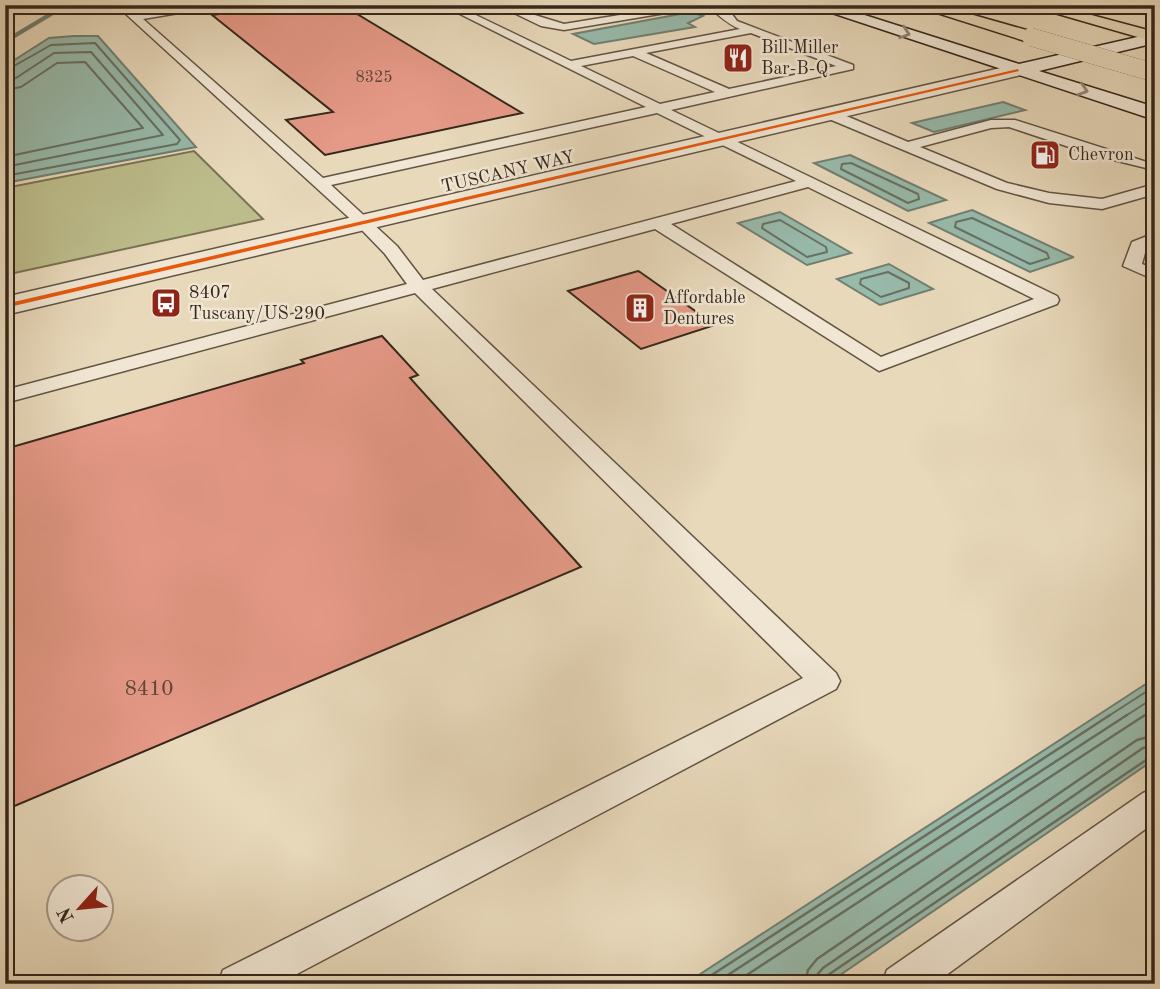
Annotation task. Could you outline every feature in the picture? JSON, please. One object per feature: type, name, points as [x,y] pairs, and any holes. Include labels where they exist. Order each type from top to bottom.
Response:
[{"type":"highway","points":[[920,5],[1155,73]]},
{"type":"highway","points":[[1035,5],[1155,37]]},
{"type":"street","points":[[816,5],[1155,114]]},
{"type":"street","name":"TUSCANY WAY","points":[[5,306],[1155,37]]},
{"type":"lane","points":[[121,5],[363,222],[391,250],[418,286],[825,681],[236,984]]},
{"type":"lane","points":[[134,17],[221,5]]},
{"type":"lane","points":[[447,5],[1050,300],[879,365],[657,223]]},
{"type":"lane","points":[[505,12],[564,27],[703,5]]},
{"type":"lane","points":[[319,183],[849,66],[733,23],[724,11],[709,5]]},
{"type":"lane","points":[[724,11],[755,5]]},
{"type":"lane","points":[[472,17],[538,7]]},
{"type":"lane","points":[[570,65],[752,30]]},
{"type":"lane","points":[[634,52],[729,94]]},
{"type":"lane","points":[[827,113],[1002,186],[1049,198],[1102,204],[1155,189]]},
{"type":"lane","points":[[907,146],[991,124],[1010,123],[1098,152],[1152,165]]},
{"type":"lane","points":[[5,397],[811,182]]},
{"type":"lane","points":[[1155,238],[1138,246],[1132,266],[1155,275]]},
{"type":"lane","points":[[901,984],[1155,803]]},
{"type":"green space","points":[[194,151],[263,219],[5,275],[5,188]]},
{"type":"water","points":[[691,12],[703,16],[688,23],[695,27],[594,44],[573,34]]},
{"type":"water","points":[[98,36],[196,147],[5,183],[5,66],[49,38]]},
{"type":"water","points":[[1003,102],[1025,110],[934,132],[912,123]]},
{"type":"water","points":[[850,155],[946,200],[908,211],[814,163]]},
{"type":"water","points":[[972,210],[1074,257],[1030,272],[929,223]]},
{"type":"water","points":[[780,212],[851,253],[807,265],[738,223]]},
{"type":"water","points":[[889,264],[933,289],[880,305],[837,279]]},
{"type":"water","points":[[1155,678],[1155,759],[827,984],[685,984]]},
{"type":"building","points":[[284,5],[342,5],[522,113],[325,155],[286,120],[333,112],[212,15]]},
{"type":"building","name":"Affordable Dentures","points":[[638,271],[715,325],[641,349],[568,291]]},
{"type":"building","points":[[382,336],[418,375],[410,378],[581,567],[5,810],[5,449],[304,363],[301,360]]},
{"type":"waterway","points":[[5,42],[67,5]]},
{"type":"cycle path","points":[[5,306],[1018,70]]},
{"type":"place","name":"Bill Miller Bar-B-Q","points":[[738,58]]},
{"type":"place","name":"Chevron","points":[[1045,155]]},
{"type":"place","name":"8407 Tuscany/US 290","points":[[166,303]]},
{"type":"place","name":"Affordable Dentures","points":[[640,308]]}]
